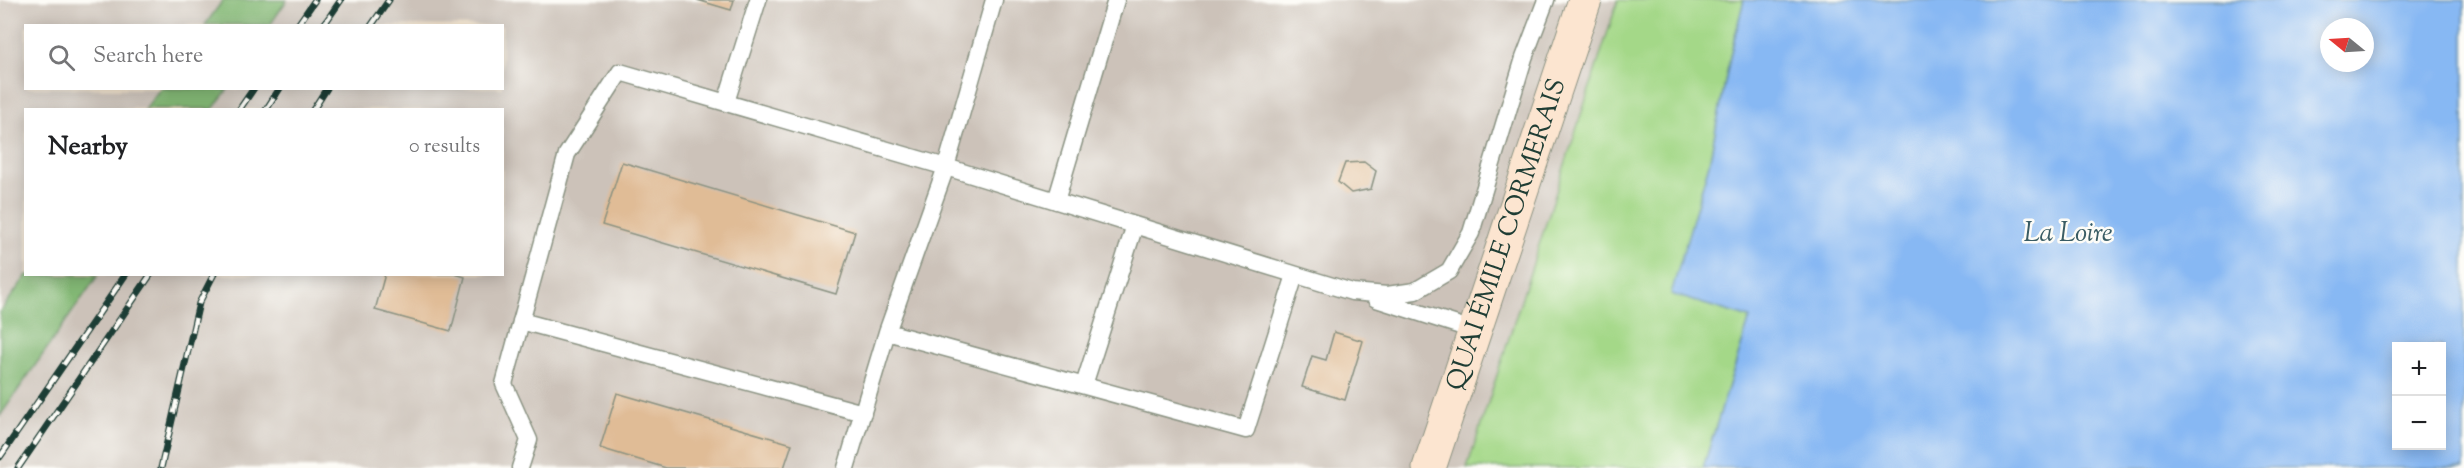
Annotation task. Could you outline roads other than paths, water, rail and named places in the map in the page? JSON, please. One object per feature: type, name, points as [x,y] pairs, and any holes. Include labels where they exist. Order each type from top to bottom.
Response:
[{"type":"main road","name":"QUAI ÉMILE CORMERAIS","points":[[1429,468],[1585,0]]},
{"type":"lane","points":[[726,102],[758,0]]},
{"type":"lane","points":[[846,468],[887,332],[946,167],[994,0]]},
{"type":"lane","points":[[1056,201],[1116,0]]},
{"type":"lane","points":[[1344,290],[1387,295],[1415,291],[1449,271],[1471,233],[1524,58],[1546,0]]},
{"type":"lane","points":[[520,468],[529,440],[504,384],[567,154],[620,72],[946,167],[1476,331]]},
{"type":"lane","points":[[1084,385],[1136,225]]},
{"type":"lane","points":[[887,332],[1246,430],[1295,275]]},
{"type":"lane","points":[[521,321],[863,413]]},
{"type":"water","name":"La Loire","points":[[1744,0],[2464,0],[2464,468],[1703,468],[1750,318],[1671,294],[1709,164],[1731,52]]},
{"type":"railway","points":[[298,24],[315,0]]},
{"type":"railway","points":[[324,24],[341,0]]},
{"type":"railway","points":[[372,24],[389,0]]},
{"type":"railway","points":[[240,108],[253,90]]},
{"type":"railway","points":[[267,108],[279,90]]},
{"type":"railway","points":[[314,108],[326,90]]},
{"type":"railway","points":[[0,457],[125,276]]},
{"type":"railway","points":[[18,468],[150,276]]},
{"type":"railway","points":[[161,468],[199,303],[213,276]]}]
